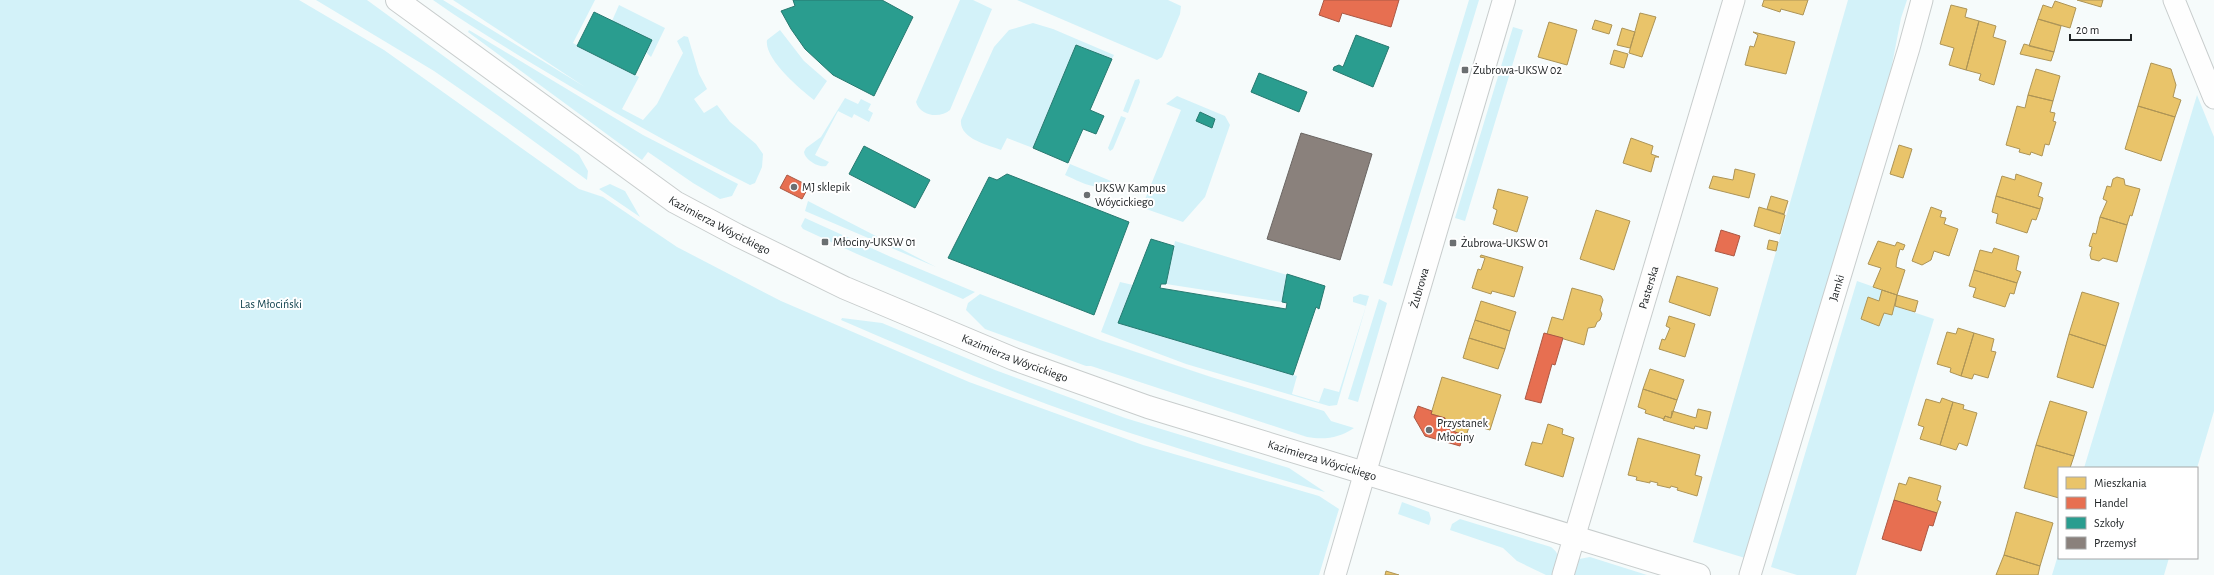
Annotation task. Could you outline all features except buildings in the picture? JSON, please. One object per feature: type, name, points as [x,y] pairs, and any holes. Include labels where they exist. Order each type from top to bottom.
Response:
[{"type":"street","name":"Kazimierza Wóycickiego","points":[[397,0],[675,202],[808,271],[940,328],[1064,378],[1148,407],[1699,575]]},
{"type":"street","name":"Żubrowa","points":[[1335,575],[1504,0]]},
{"type":"street","name":"Pasterska","points":[[1563,575],[1734,0]]},
{"type":"street","name":"Jamki","points":[[1750,575],[1909,48],[1922,0]]},
{"type":"street","points":[[2174,0],[2214,98]]},
{"type":"green space","name":"Las Młociński","points":[[0,0],[299,0],[384,50],[579,189],[603,197],[677,247],[781,301],[969,382],[1143,445],[1319,496],[1339,509],[1319,575],[0,575]]},
{"type":"green space","points":[[316,0],[367,0],[579,155],[588,171],[587,180],[434,71]]},
{"type":"green space","points":[[433,0],[443,0],[585,87],[453,0],[595,0],[573,43],[639,77],[622,109],[643,120],[657,104],[683,53],[677,41],[684,36],[688,37],[699,74],[707,89],[694,99],[704,113],[717,105],[730,122],[756,144],[763,154],[762,167],[755,183],[750,185],[695,157],[613,111],[495,41]]},
{"type":"green space","points":[[960,0],[973,0],[992,9],[950,110],[941,115],[931,115],[918,107],[916,102]]},
{"type":"green space","points":[[1017,0],[1168,0],[1181,6],[1180,14],[1162,57],[1157,60]]},
{"type":"green space","points":[[1469,0],[1479,0],[1392,286],[1383,283]]},
{"type":"green space","points":[[1848,0],[1907,0],[1901,18],[1891,70],[1745,558],[1693,542]]},
{"type":"green space","points":[[619,5],[665,28],[651,57],[612,21]]},
{"type":"green space","points":[[1033,23],[1053,29],[1114,55],[1112,59],[1076,45],[1033,148],[1007,138],[1001,150],[969,137],[962,127],[961,120],[994,47],[1009,30]]},
{"type":"green space","points":[[1513,27],[1523,30],[1465,221],[1455,218]]},
{"type":"green space","points":[[469,30],[643,135],[738,184],[732,196],[720,199],[693,183],[648,152],[642,160],[468,32]]},
{"type":"green space","points":[[780,30],[804,61],[827,81],[814,100],[784,73],[771,56],[767,40]]},
{"type":"green space","points":[[1139,79],[1140,82],[1128,113],[1123,111],[1135,80]]},
{"type":"green space","points":[[2197,95],[2214,137],[2214,411],[2197,467],[2084,467]]},
{"type":"green space","points":[[1177,96],[1225,116],[1230,125],[1205,197],[1183,222],[1132,204],[1128,200],[1129,197],[1144,202],[1181,110],[1166,104]]},
{"type":"green space","points":[[845,98],[858,104],[861,99],[871,104],[868,110],[873,113],[869,122],[854,114],[852,118],[838,111],[815,155],[829,162],[826,166],[816,165],[807,158],[804,152],[806,148],[821,137]]},
{"type":"green space","points":[[1121,116],[1126,118],[1113,149],[1110,151],[1108,148]]},
{"type":"green space","points":[[1070,164],[1111,181],[1106,185],[1101,186],[1083,183],[1065,175]]},
{"type":"green space","points":[[610,184],[625,191],[640,217],[599,189]]},
{"type":"green space","points":[[808,201],[936,267],[805,211]]},
{"type":"green space","points":[[805,218],[891,257],[975,292],[963,299],[857,254],[803,229],[801,226]]},
{"type":"green space","points":[[1175,241],[1287,275],[1282,302],[1166,284]]},
{"type":"green space","points":[[1857,281],[1897,295],[1895,306],[1934,319],[1856,575],[1797,575],[1771,567]]},
{"type":"green space","points":[[1120,282],[1133,285],[1119,323],[1297,376],[1292,394],[1319,402],[1324,388],[1339,392],[1366,306],[1353,302],[1353,297],[1360,294],[1369,296],[1337,405],[1329,406],[1186,364],[1101,332]]},
{"type":"green space","points":[[980,294],[1100,340],[1211,377],[1324,411],[1331,421],[1354,428],[1343,434],[1332,437],[1307,437],[1091,366],[1086,366],[985,329],[966,310],[968,303]]},
{"type":"green space","points":[[1379,299],[1387,303],[1358,402],[1348,399]]},
{"type":"green space","points":[[842,318],[882,323],[995,370],[1125,418],[1289,468],[1325,492],[1171,446],[1050,405],[930,358],[841,320]]},
{"type":"green space","points":[[1402,502],[1429,512],[1431,519],[1429,525],[1398,514]]},
{"type":"green space","points":[[1460,519],[1551,547],[1558,556],[1558,563],[1554,575],[1546,575],[1517,561],[1503,548],[1450,530],[1452,524]]},
{"type":"green space","points":[[2058,555],[2058,559],[2169,559],[2164,575],[2052,575]]},
{"type":"green space","points":[[1590,557],[1647,575],[1571,575],[1579,559]]},
{"type":"place","name":"Żubrowa-UKSW 02","points":[[1465,70]]},
{"type":"place","name":"MJ sklepik","points":[[794,187]]},
{"type":"place","name":"UKSW Kampus Wóycickiego","points":[[1087,195]]},
{"type":"place","name":"Młociny-UKSW 01","points":[[825,242]]},
{"type":"place","name":"Żubrowa-UKSW 01","points":[[1453,243]]},
{"type":"place","name":"Przystanek Młociny","points":[[1429,430]]}]
